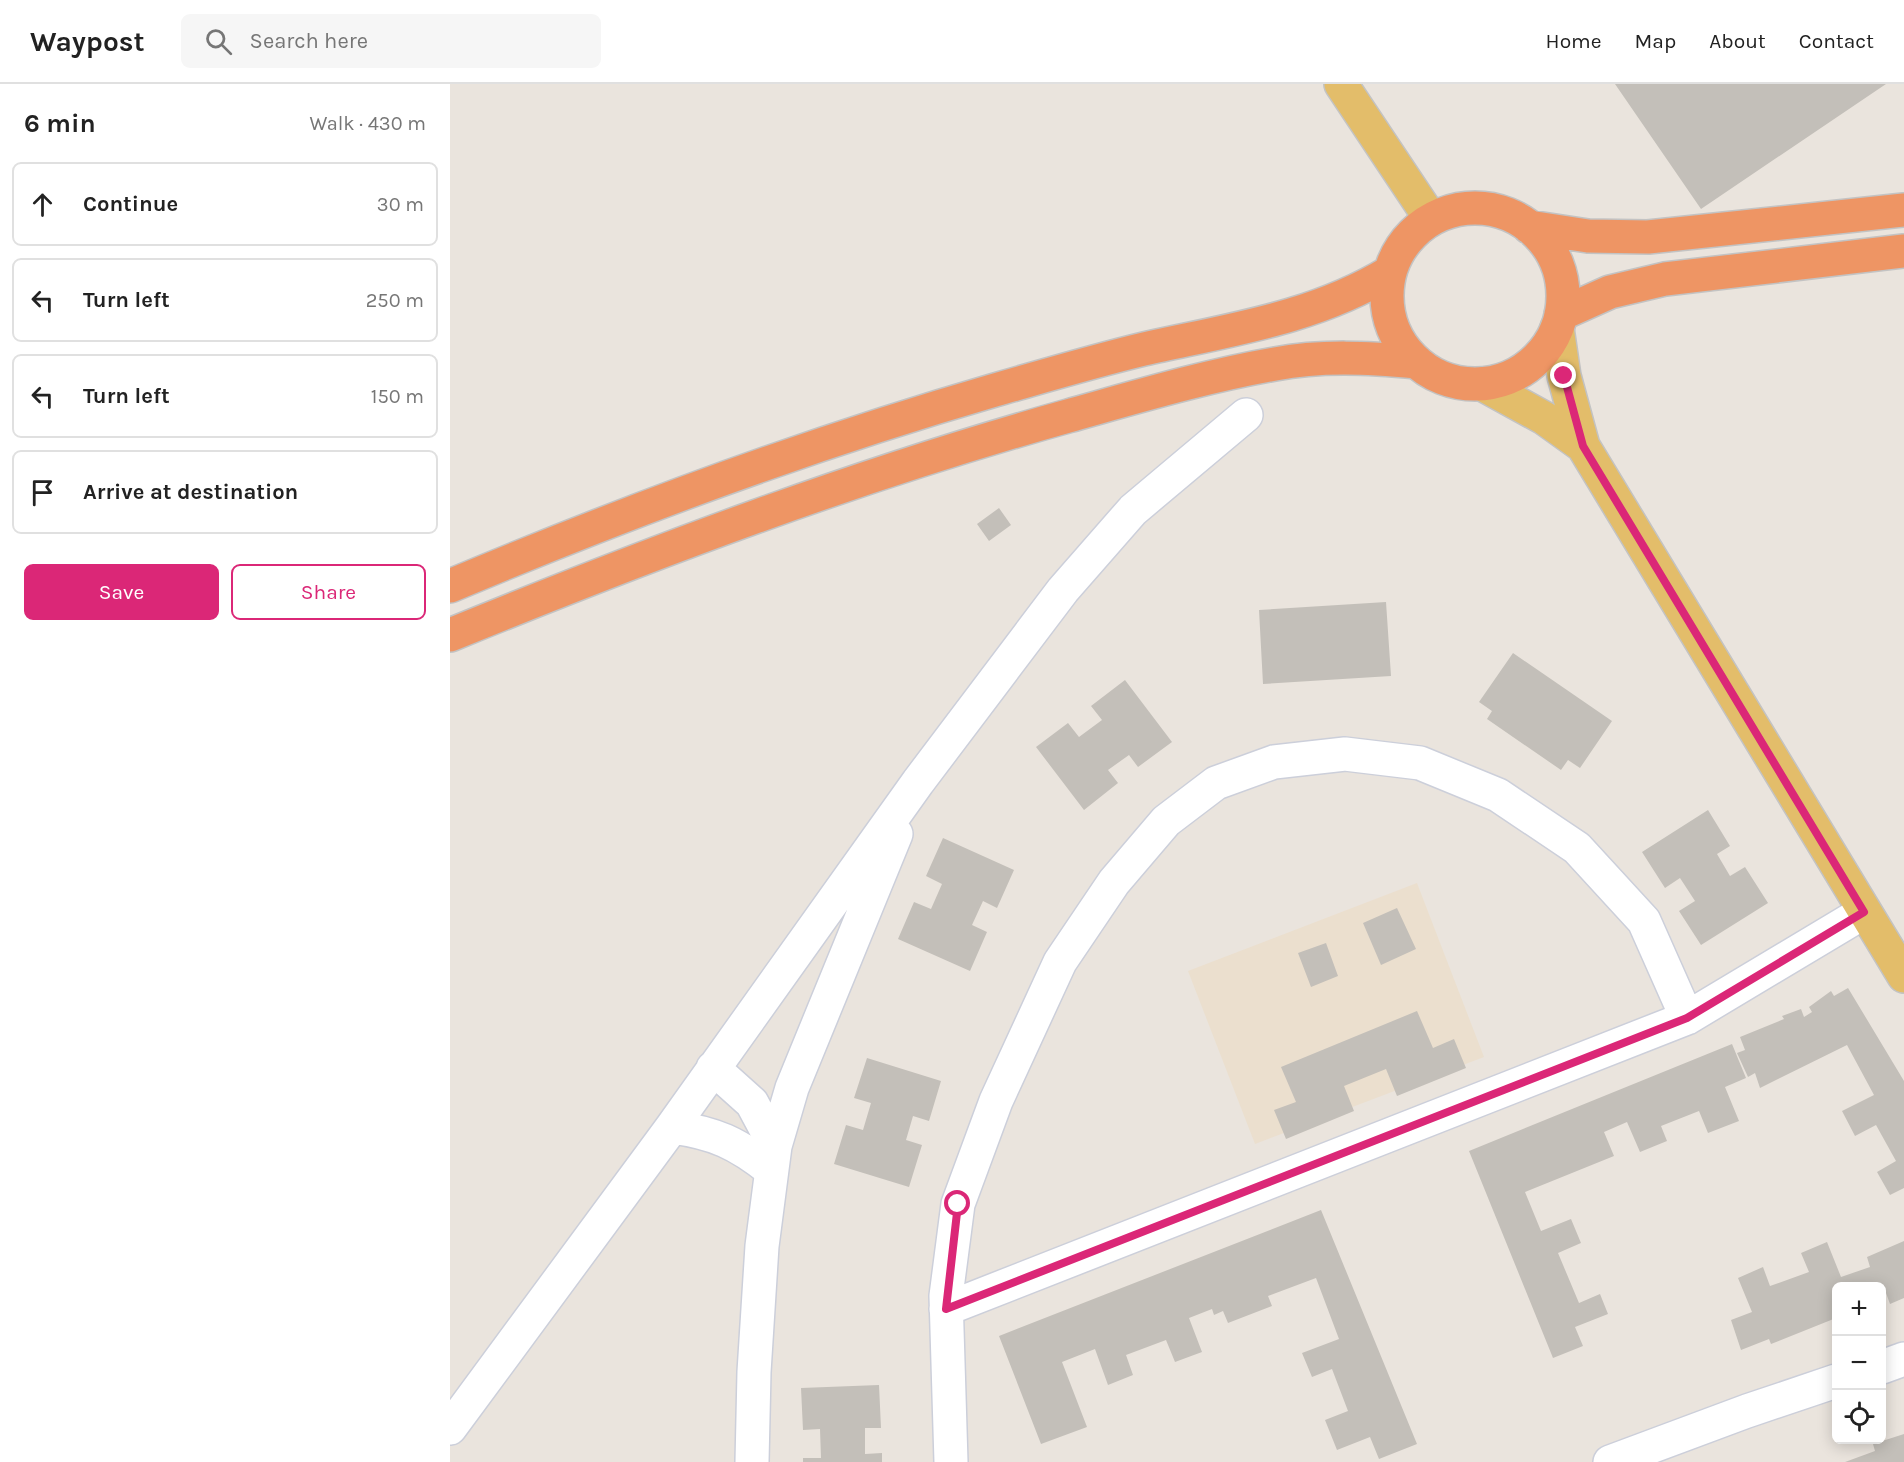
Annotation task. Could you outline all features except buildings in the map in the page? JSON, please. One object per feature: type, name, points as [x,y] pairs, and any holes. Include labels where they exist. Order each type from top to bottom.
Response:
[{"type":"highway","points":[[1464,208],[1498,211],[1529,227],[1541,238],[1557,266],[1563,298],[1559,321],[1541,354],[1516,374],[1482,384],[1448,379],[1418,362],[1401,344],[1390,321],[1387,288],[1390,272],[1405,242],[1431,219],[1464,208]]},
{"type":"highway","points":[[1529,227],[1588,236],[1648,237],[1904,210]]},
{"type":"highway","points":[[1559,321],[1610,292],[1665,279],[1904,251]]},
{"type":"highway","points":[[450,586],[589,528],[857,433],[1130,352],[1297,314],[1341,298],[1390,272]]},
{"type":"highway","points":[[450,635],[618,567],[748,518],[1011,432],[1144,395],[1275,364],[1355,358],[1418,362]]},
{"type":"main road","points":[[1341,84],[1431,219]]},
{"type":"main road","points":[[1559,321],[1569,400],[1583,446],[1904,976]]},
{"type":"main road","points":[[1482,384],[1544,418],[1583,446]]},
{"type":"street","points":[[450,1428],[672,1127],[918,782],[1063,590],[1133,510],[1246,415]]},
{"type":"street","points":[[951,1462],[946,1309],[958,1204],[996,1101],[1060,962],[1114,882],[1166,821],[1216,783],[1274,762],[1345,754],[1420,763],[1498,795],[1577,848],[1644,921],[1687,1018]]},
{"type":"street","points":[[752,1462],[760,1269],[773,1158],[795,1079],[918,782]]},
{"type":"street","points":[[946,1309],[1687,1018],[1864,912]]},
{"type":"street","points":[[713,1068],[752,1103],[773,1158]]},
{"type":"street","points":[[672,1127],[722,1138],[745,1150],[773,1158]]},
{"type":"street","points":[[1886,1365],[1904,1359]]},
{"type":"street","points":[[1610,1462],[1832,1382]]},
{"type":"shaded area","points":[[1417,883],[1484,1057],[1255,1144],[1188,971]]},
{"type":"route","points":[[958,1204],[946,1309],[1687,1018],[1864,912],[1583,446],[1564,376]]}]
